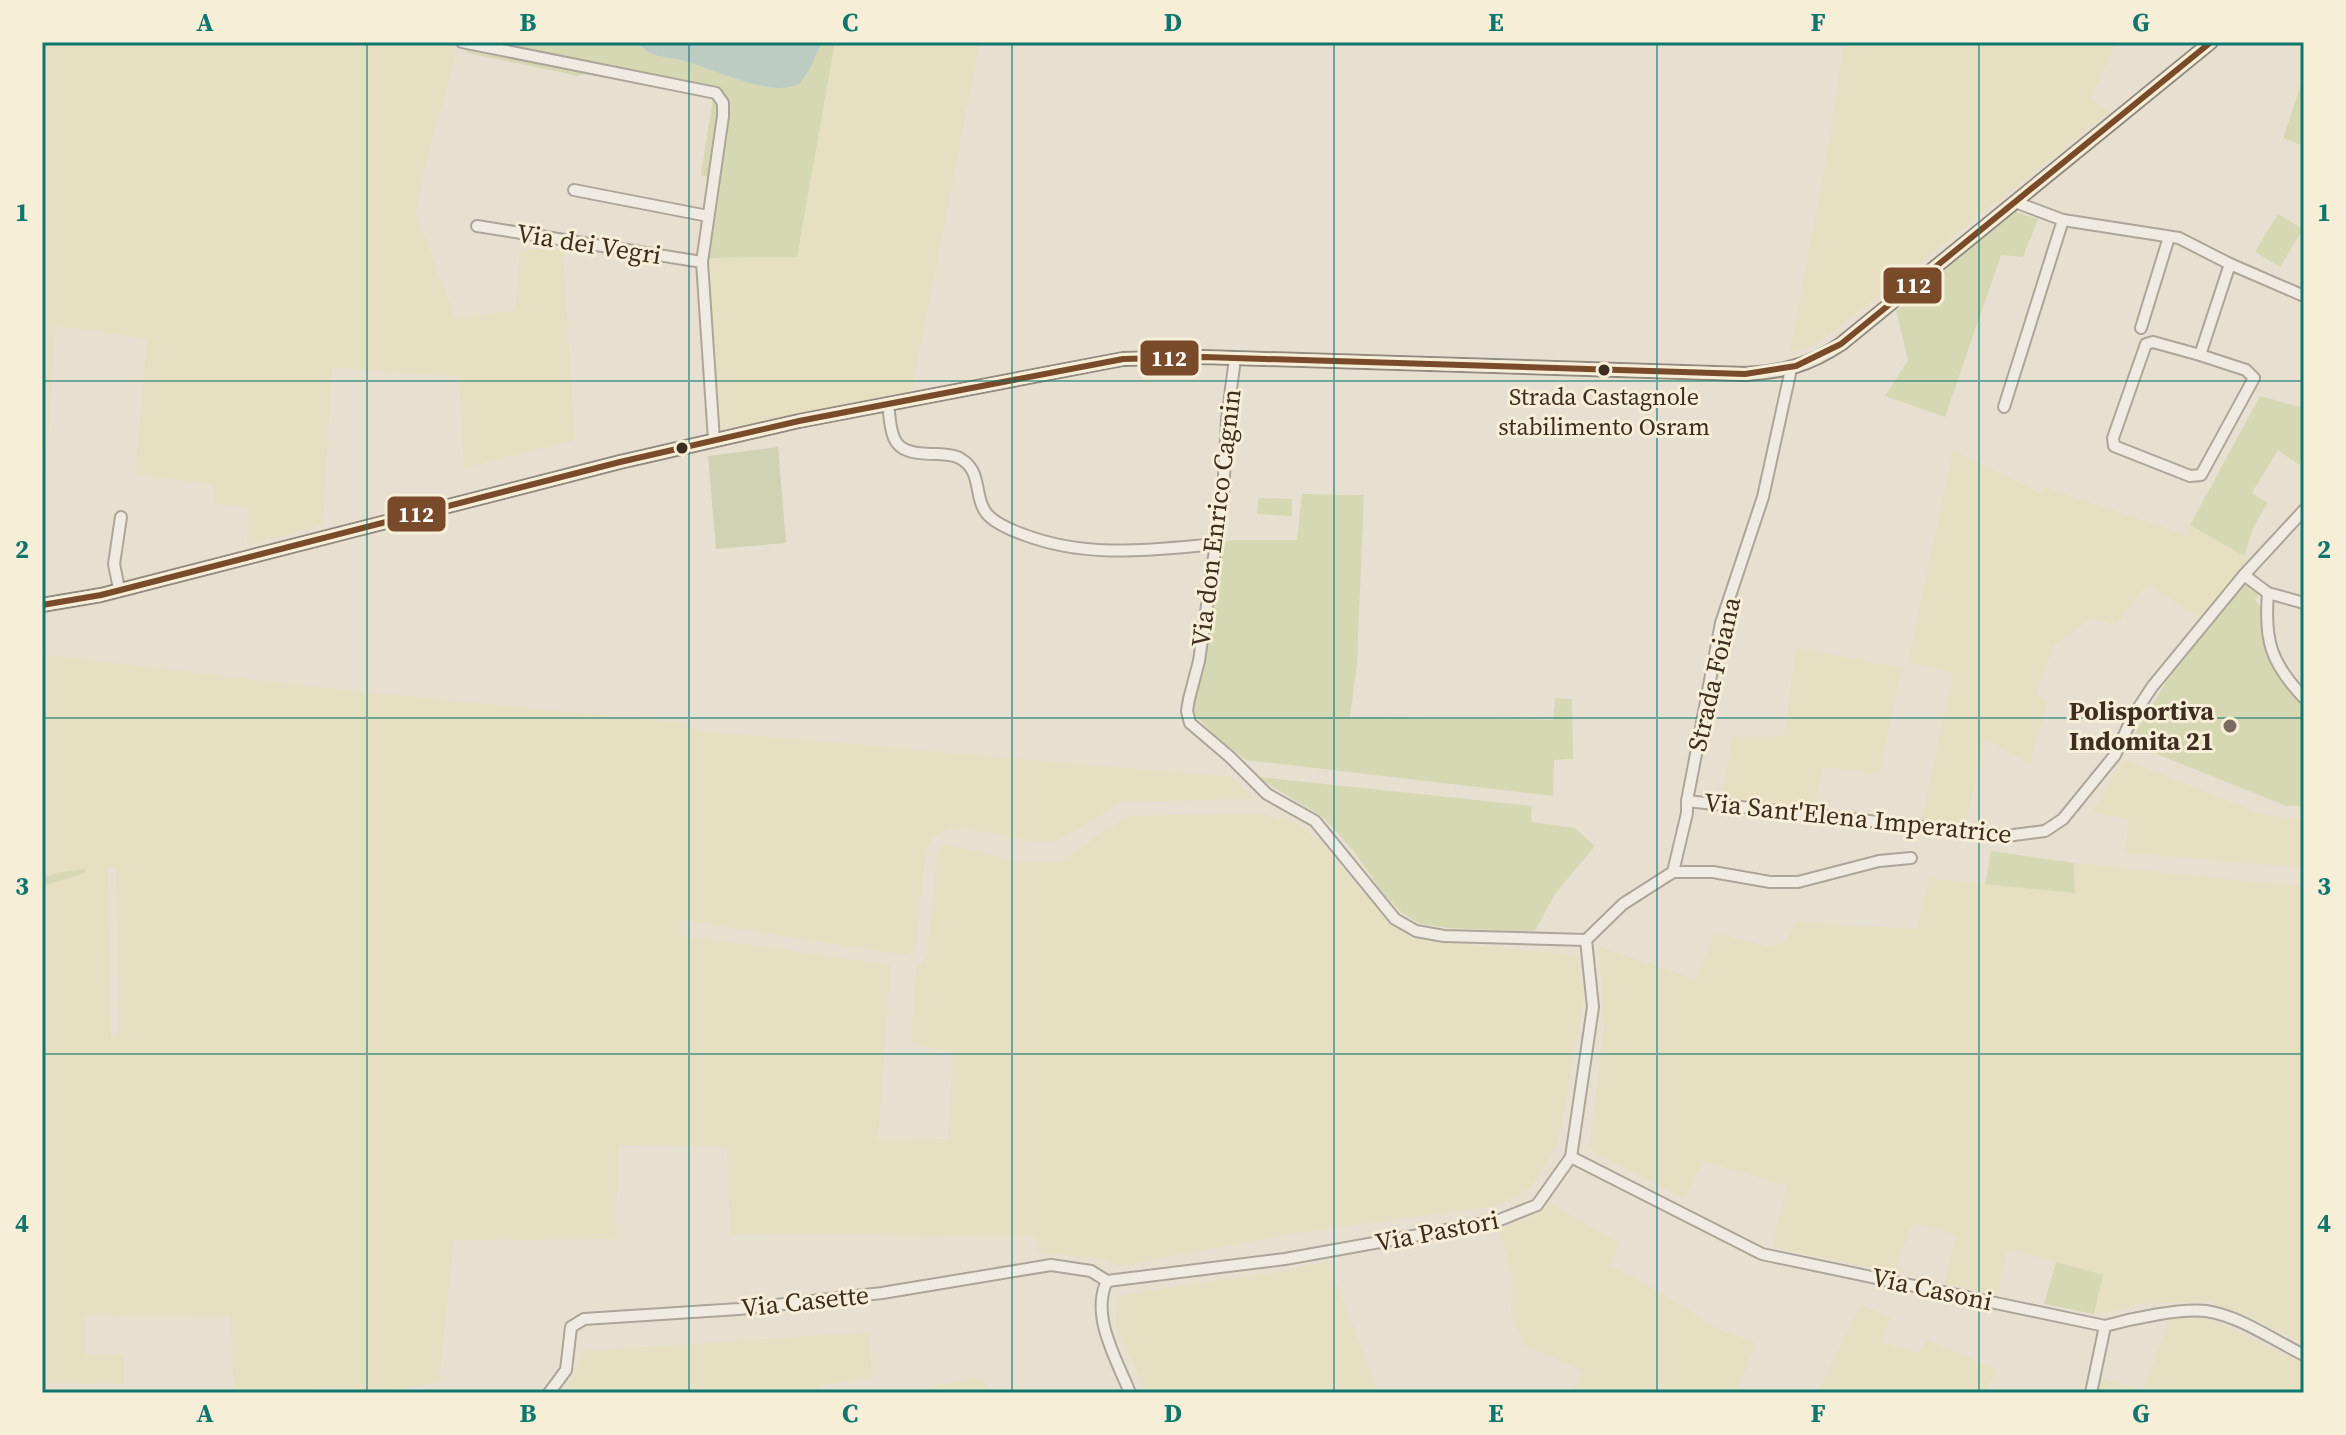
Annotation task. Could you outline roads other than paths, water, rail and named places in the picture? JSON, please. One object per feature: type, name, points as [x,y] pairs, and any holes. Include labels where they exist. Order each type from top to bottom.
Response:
[{"type":"main road","points":[[42,605],[119,589],[714,440],[888,403],[1123,359],[1235,359],[1745,374],[1791,369],[1815,360],[1841,344],[2211,42]]},
{"type":"street","points":[[462,42],[716,93],[723,103],[702,262],[714,440]]},
{"type":"street","name":"Via dei Vegri","points":[[574,190],[708,216]]},
{"type":"street","points":[[2015,202],[2063,220],[2179,238],[2304,296]]},
{"type":"street","points":[[2004,407],[2063,220]]},
{"type":"street","name":"Via dei Vegri","points":[[477,226],[702,262]]},
{"type":"street","points":[[2141,328],[2169,237]]},
{"type":"street","points":[[2200,355],[2230,264]]},
{"type":"street","points":[[2153,342],[2200,355],[2246,370],[2254,378],[2201,475],[2190,476],[2114,446],[2113,438],[2146,344],[2153,342]]},
{"type":"street","name":"Via don Enrico Cagnin","points":[[1235,359],[1227,419],[1223,495],[1199,661],[1187,711],[1190,723],[1267,794],[1315,821],[1395,919],[1416,931],[1444,936],[1586,940]]},
{"type":"street","name":"Strada Foiana","points":[[1673,872],[1687,813],[1721,623],[1763,497],[1791,369]]},
{"type":"street","points":[[888,403],[891,434],[898,444],[915,453],[950,455],[965,461],[975,472],[984,509],[1000,524],[1015,531],[1035,539],[1092,552],[1216,544]]},
{"type":"street","name":"Via Sant'Elena Imperatrice","points":[[1687,801],[1992,835],[2045,831],[2063,819],[2115,755],[2133,716],[2152,687],[2244,575],[2304,510]]},
{"type":"street","points":[[119,589],[114,564],[121,517]]},
{"type":"street","points":[[2244,575],[2268,593],[2304,603]]},
{"type":"street","points":[[2268,593],[2266,623],[2272,656],[2304,698]]},
{"type":"street","points":[[1586,940],[1623,904],[1673,872],[1713,872],[1770,882],[1798,882],[1879,861],[1911,858]]},
{"type":"street","name":"Via Pastori","points":[[1107,1281],[1285,1259],[1497,1221],[1537,1205],[1571,1157],[1593,1007],[1586,940]]},
{"type":"street","name":"Via Casoni","points":[[1571,1157],[1762,1254],[2105,1326],[2139,1317],[2205,1311],[2246,1325],[2304,1355]]},
{"type":"street","name":"Via Casette","points":[[549,1393],[566,1370],[571,1327],[584,1319],[739,1309],[878,1293],[1051,1265],[1091,1271],[1107,1281]]},
{"type":"street","points":[[1107,1281],[1100,1294],[1103,1325],[1130,1393]]},
{"type":"street","points":[[2091,1393],[2105,1326]]},
{"type":"place","name":"Strada Castagnole stabilimento Osram","points":[[1604,370]]},
{"type":"place","name":"Polisportiva Indomita 21","points":[[2230,726]]}]
